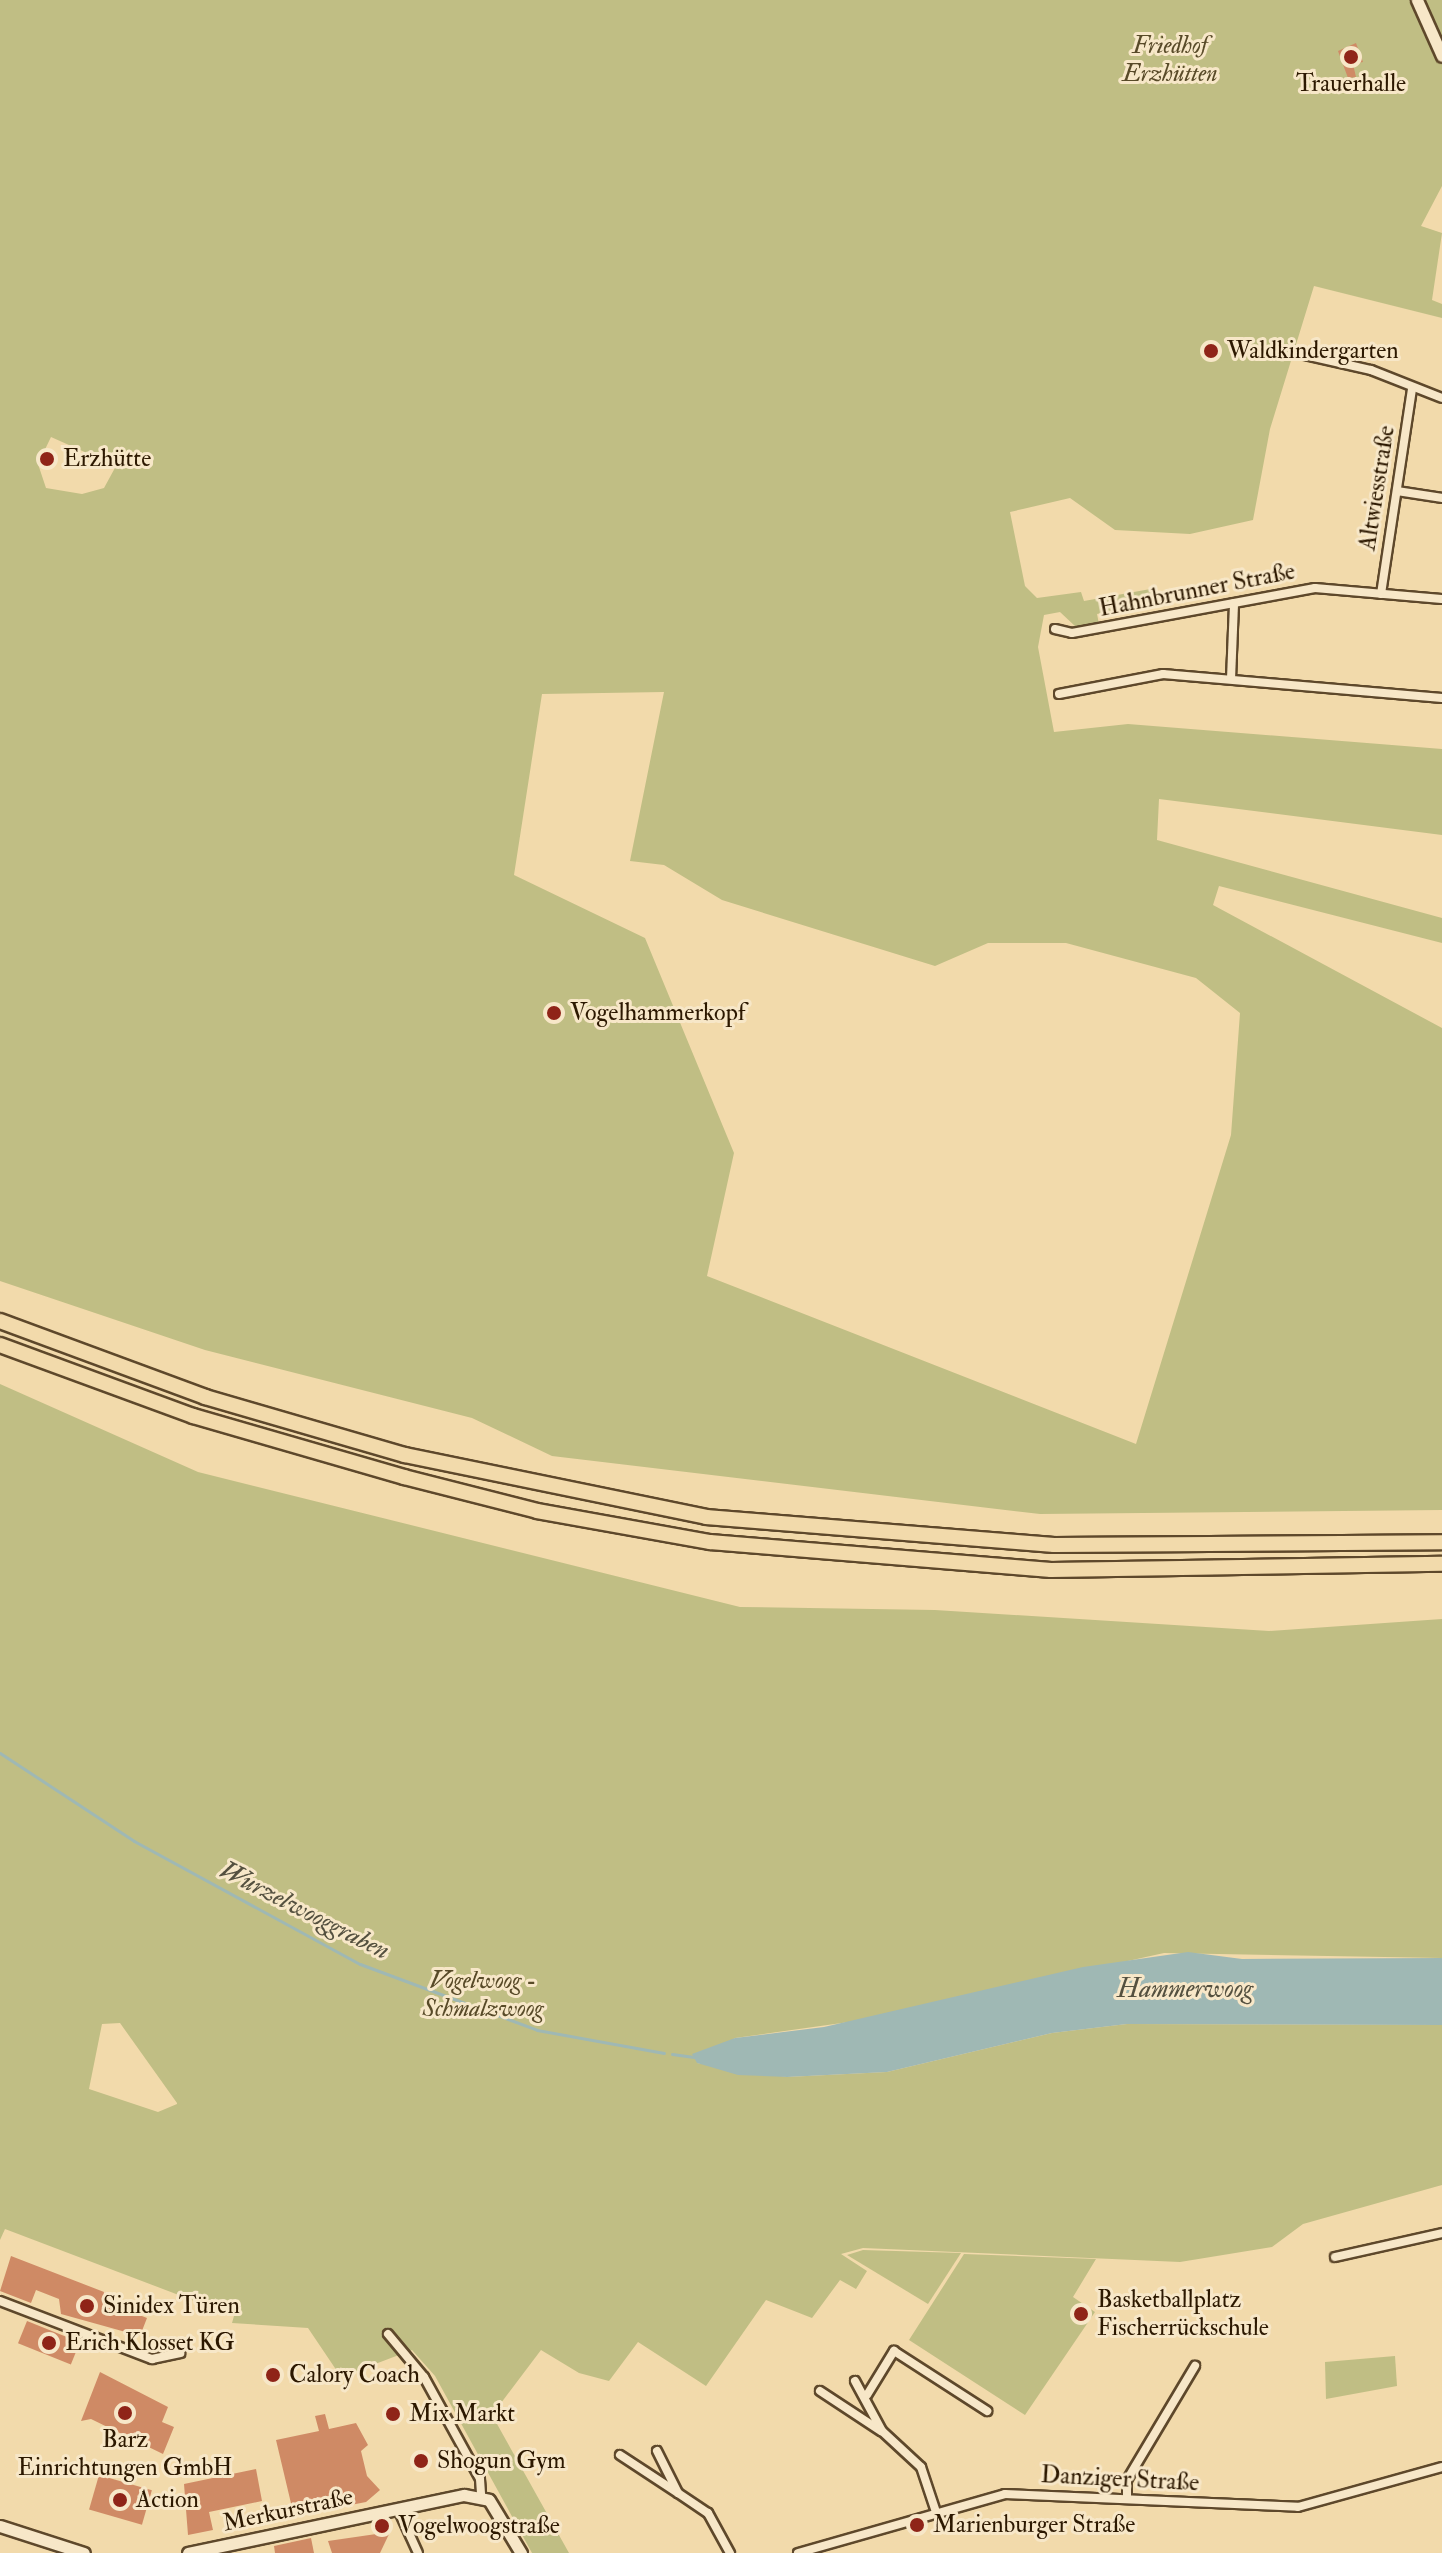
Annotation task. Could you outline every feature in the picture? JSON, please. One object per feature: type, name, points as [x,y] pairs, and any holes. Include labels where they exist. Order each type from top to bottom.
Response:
[{"type":"highway","points":[[0,1321],[233,1405],[528,1485],[706,1517],[1054,1545],[1442,1542]]},
{"type":"highway","points":[[0,1345],[193,1416],[537,1511],[794,1552],[1051,1570],[1442,1564]]},
{"type":"street","points":[[1417,0],[1442,56]]},
{"type":"street","points":[[1305,355],[1371,370],[1442,398]]},
{"type":"street","name":"Altwiesstraße","points":[[1381,594],[1412,388]]},
{"type":"street","points":[[1397,491],[1442,498]]},
{"type":"street","name":"Hahnbrunner Straße","points":[[1055,629],[1072,633],[1315,588],[1442,599]]},
{"type":"street","points":[[1231,679],[1234,603]]},
{"type":"street","points":[[1059,694],[1163,674],[1442,698]]},
{"type":"street","points":[[1335,2257],[1442,2233]]},
{"type":"street","points":[[0,2301],[152,2359],[180,2353]]},
{"type":"street","points":[[388,2334],[424,2377],[480,2479],[481,2495],[521,2553]]},
{"type":"street","points":[[867,2395],[894,2351],[987,2411]]},
{"type":"street","points":[[1127,2499],[1127,2480],[1195,2366]]},
{"type":"street","points":[[855,2381],[867,2395],[882,2431]]},
{"type":"street","points":[[820,2391],[882,2431],[921,2467],[936,2512]]},
{"type":"street","points":[[657,2451],[678,2493]]},
{"type":"street","points":[[620,2455],[708,2513],[730,2553]]},
{"type":"street","name":"Danziger Straße","points":[[798,2553],[1005,2494],[1312,2506],[1442,2467]]},
{"type":"street","name":"Merkurstraße","points":[[188,2553],[481,2495]]},
{"type":"street","points":[[398,2509],[418,2553]]},
{"type":"street","points":[[0,2526],[84,2553]]},
{"type":"green space","name":"Friedhof Erzhütten","points":[[0,0],[1442,0],[1442,186],[1421,226],[1442,233],[1432,300],[1442,304],[1442,318],[1314,286],[1270,429],[1253,520],[1190,534],[1115,530],[1070,498],[1010,512],[1025,586],[1037,598],[1081,592],[1084,601],[1156,588],[1158,602],[1097,614],[1099,624],[1076,627],[1060,612],[1044,615],[1038,647],[1054,732],[1128,724],[1442,749],[1442,835],[1159,799],[1157,840],[1442,918],[1442,943],[1219,886],[1213,905],[1442,1028],[1442,1510],[1040,1514],[552,1456],[472,1418],[205,1350],[0,1281]],"holes":[[[51,437],[116,466],[104,488],[82,494],[46,488],[38,464]],[[664,692],[630,861],[664,865],[722,900],[935,966],[988,943],[1066,943],[1196,978],[1240,1013],[1231,1135],[1136,1444],[707,1276],[734,1153],[645,938],[514,875],[542,694]]]},
{"type":"green space","name":"Vogelwoog - Schmalzwoog","points":[[0,1384],[198,1472],[740,1607],[935,1610],[1269,1631],[1442,1619],[1442,1958],[1164,1953],[856,2021],[735,2038],[697,2063],[787,2077],[887,2072],[1052,2033],[1127,2024],[1442,2025],[1442,2185],[1303,2224],[1272,2247],[1180,2262],[863,2248],[841,2254],[867,2271],[856,2289],[840,2280],[812,2318],[766,2300],[706,2386],[638,2342],[609,2381],[579,2373],[541,2350],[492,2415],[569,2553],[532,2553],[435,2376],[412,2350],[341,2377],[308,2328],[232,2323],[234,2316],[5,2229],[0,2240]],"holes":[[[120,2023],[177,2104],[158,2112],[89,2089],[102,2024]]]},
{"type":"green space","points":[[863,2250],[961,2253],[928,2304],[847,2255]]},
{"type":"green space","points":[[964,2254],[1096,2259],[1073,2297],[1095,2312],[1025,2415],[909,2340]]},
{"type":"green space","points":[[1395,2356],[1397,2386],[1326,2399],[1325,2362]]},
{"type":"water","name":"Hammerwoog","points":[[1188,1952],[1242,1959],[1442,1958],[1442,2025],[1127,2024],[1052,2033],[887,2072],[787,2077],[738,2075],[697,2063],[692,2054],[735,2038],[824,2027],[1083,1967]]},
{"type":"building","name":"Trauerhalle","points":[[1356,43],[1363,62],[1353,64],[1356,77],[1348,78],[1338,51]]},
{"type":"building","points":[[11,2256],[117,2297],[114,2305],[147,2318],[140,2336],[61,2314],[59,2299],[36,2290],[31,2303],[0,2291]]},
{"type":"building","name":"Erich Klosset KG","points":[[27,2321],[80,2342],[71,2365],[18,2343]]},
{"type":"building","name":"Barz Einrichtungen GmbH","points":[[100,2372],[168,2407],[162,2422],[174,2427],[163,2454],[91,2419],[81,2421]]},
{"type":"building","points":[[325,2414],[329,2429],[356,2423],[368,2445],[361,2451],[367,2476],[380,2490],[366,2502],[294,2516],[276,2440],[319,2431],[315,2416]]},
{"type":"building","points":[[256,2469],[262,2501],[209,2512],[213,2530],[188,2535],[184,2484]]},
{"type":"building","name":"Action","points":[[99,2475],[152,2490],[142,2525],[89,2510]]},
{"type":"building","points":[[390,2532],[380,2553],[332,2553],[328,2541]]},
{"type":"building","points":[[311,2538],[314,2553],[275,2553],[274,2546]]},
{"type":"waterway","name":"Wurzelwooggraben","points":[[0,1753],[134,1841],[360,1964],[537,2030],[664,2053]]},
{"type":"waterway","points":[[672,2054],[694,2057]]},
{"type":"place","name":"Trauerhalle","points":[[1351,57]]},
{"type":"place","name":"Waldkindergarten","points":[[1211,351]]},
{"type":"place","name":"Erzhütte","points":[[47,459]]},
{"type":"place","name":"Vogelhammerkopf","points":[[554,1013]]},
{"type":"place","name":"Sinidex Türen","points":[[87,2306]]},
{"type":"place","name":"Basketballplatz Fischerrückschule","points":[[1081,2314]]},
{"type":"place","name":"Erich Klosset KG","points":[[49,2343]]},
{"type":"place","name":"Calory Coach","points":[[273,2375]]},
{"type":"place","name":"Barz Einrichtungen GmbH","points":[[125,2413]]},
{"type":"place","name":"Mix Markt","points":[[393,2414]]},
{"type":"place","name":"Shogun Gym","points":[[421,2461]]},
{"type":"place","name":"Action","points":[[120,2500]]},
{"type":"place","name":"Marienburger Straße","points":[[917,2525]]},
{"type":"place","name":"Vogelwoogstraße","points":[[382,2526]]}]
